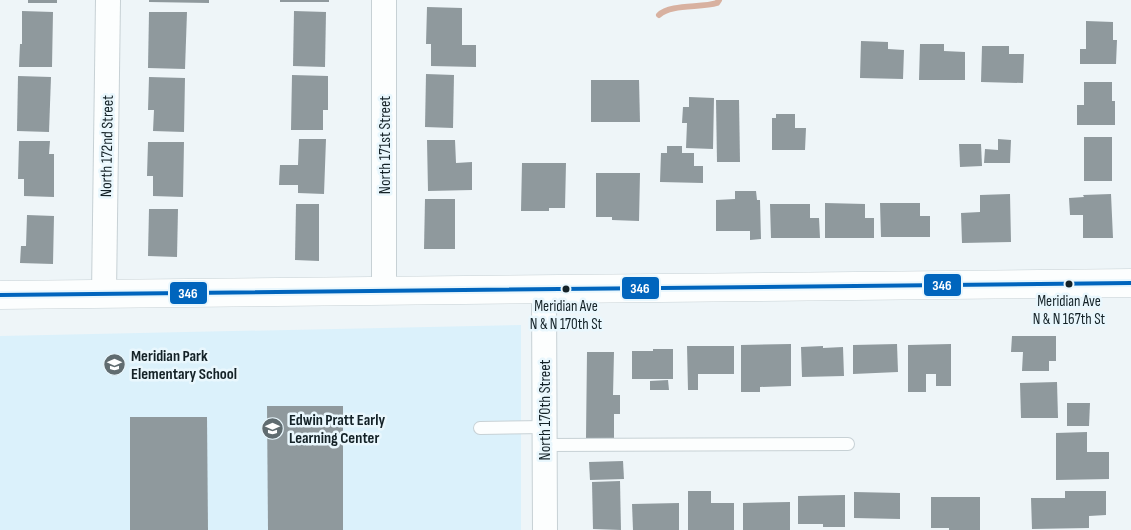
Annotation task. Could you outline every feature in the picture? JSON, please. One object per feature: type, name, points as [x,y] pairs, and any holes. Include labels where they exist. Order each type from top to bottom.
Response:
[{"type":"street","name":"North 172nd Street","points":[[104,293],[108,0]]},
{"type":"street","name":"North 171st Street","points":[[384,0],[384,291]]},
{"type":"street","points":[[0,295],[1131,283]]},
{"type":"street","name":"North 170th Street","points":[[544,290],[545,530]]},
{"type":"lane","points":[[480,428],[544,436],[848,444]]},
{"type":"shaded area","name":"Edwin Pratt Early Learning Center","points":[[521,325],[521,530],[0,530],[0,336]]},
{"type":"building","points":[[28,0],[57,0],[57,3],[28,3]]},
{"type":"building","points":[[149,0],[209,0],[209,3],[149,2]]},
{"type":"building","points":[[280,0],[329,0],[329,2],[280,2]]},
{"type":"building","points":[[427,7],[462,8],[462,45],[476,45],[476,67],[431,66],[431,44],[426,44]]},
{"type":"building","points":[[22,11],[53,12],[52,67],[19,67],[20,44],[22,44]]},
{"type":"building","points":[[294,11],[326,12],[325,67],[293,66]]},
{"type":"building","points":[[149,12],[187,12],[185,69],[148,68]]},
{"type":"building","points":[[1086,21],[1113,22],[1113,40],[1117,40],[1116,64],[1080,64],[1080,49],[1086,49]]},
{"type":"building","points":[[861,41],[888,42],[888,49],[904,50],[903,79],[860,78]]},
{"type":"building","points":[[920,44],[944,44],[944,51],[965,52],[965,80],[919,80]]},
{"type":"building","points":[[982,46],[1009,46],[1009,54],[1024,54],[1023,83],[981,82]]},
{"type":"building","points":[[426,74],[454,75],[453,128],[425,127]]},
{"type":"building","points":[[292,75],[328,76],[328,110],[323,110],[323,130],[291,130]]},
{"type":"building","points":[[18,76],[51,77],[49,132],[17,131]]},
{"type":"building","points":[[149,77],[185,78],[184,132],[153,131],[154,110],[148,110]]},
{"type":"building","points":[[591,80],[639,80],[640,122],[591,122]]},
{"type":"building","points":[[1084,82],[1112,82],[1112,101],[1115,101],[1115,125],[1077,125],[1077,105],[1084,105]]},
{"type":"building","points":[[689,97],[714,98],[713,149],[686,148],[687,123],[682,123],[683,107],[689,107]]},
{"type":"building","points":[[716,100],[739,100],[740,162],[717,162]]},
{"type":"building","points":[[776,114],[795,114],[795,128],[806,128],[805,150],[772,150],[772,118],[776,118]]},
{"type":"building","points":[[1084,137],[1112,137],[1112,181],[1084,181]]},
{"type":"building","points":[[299,139],[326,139],[324,194],[298,193],[298,185],[279,185],[280,165],[298,165]]},
{"type":"building","points":[[998,139],[1011,140],[1010,163],[984,163],[985,149],[998,150]]},
{"type":"building","points":[[427,140],[455,140],[456,163],[472,162],[472,190],[428,191]]},
{"type":"building","points":[[19,141],[50,141],[49,154],[54,154],[54,197],[24,196],[24,179],[18,179]]},
{"type":"building","points":[[148,142],[184,142],[183,197],[153,196],[153,176],[147,176]]},
{"type":"building","points":[[959,144],[981,144],[982,166],[960,167]]},
{"type":"building","points":[[667,146],[682,146],[682,153],[694,153],[694,166],[703,166],[703,183],[660,182],[661,153],[667,153]]},
{"type":"building","points":[[522,163],[566,163],[565,208],[549,208],[549,211],[521,211]]},
{"type":"building","points":[[596,173],[640,173],[639,221],[612,220],[612,217],[596,217]]},
{"type":"building","points":[[735,191],[756,191],[757,200],[760,200],[761,239],[750,240],[750,231],[716,231],[716,200],[735,199]]},
{"type":"building","points":[[1010,194],[1011,242],[962,243],[961,213],[980,212],[980,195]]},
{"type":"building","points":[[1111,194],[1113,238],[1083,238],[1083,215],[1070,215],[1069,198],[1084,197],[1083,195]]},
{"type":"building","points":[[425,199],[455,199],[455,249],[424,249]]},
{"type":"building","points":[[825,203],[865,204],[865,218],[874,218],[874,238],[825,238]]},
{"type":"building","points":[[880,203],[920,203],[920,216],[930,216],[930,237],[881,237]]},
{"type":"building","points":[[296,204],[319,204],[319,261],[295,260]]},
{"type":"building","points":[[770,204],[810,204],[810,218],[819,218],[820,238],[771,238]]},
{"type":"building","points":[[149,209],[178,209],[177,257],[148,256]]},
{"type":"building","points":[[27,215],[54,216],[53,264],[20,263],[21,246],[26,246]]},
{"type":"building","points":[[1012,336],[1056,336],[1056,361],[1049,361],[1049,371],[1022,371],[1023,352],[1011,352]]},
{"type":"building","points":[[791,344],[791,386],[760,387],[760,392],[741,392],[741,345]]},
{"type":"building","points":[[897,344],[898,372],[853,374],[853,345]]},
{"type":"building","points":[[951,344],[951,386],[936,386],[936,374],[926,374],[926,392],[908,392],[908,345]]},
{"type":"building","points":[[687,346],[734,346],[734,374],[698,374],[698,390],[688,390]]},
{"type":"building","points":[[823,346],[823,348],[843,347],[844,376],[802,377],[801,347]]},
{"type":"building","points":[[653,349],[673,349],[673,379],[632,379],[632,351],[653,351]]},
{"type":"building","points":[[587,352],[614,352],[613,395],[620,395],[620,414],[614,414],[614,438],[586,438]]},
{"type":"building","points":[[668,380],[669,390],[650,390],[650,381]]},
{"type":"building","points":[[1057,382],[1058,418],[1021,418],[1020,383]]},
{"type":"building","points":[[1067,403],[1090,403],[1089,426],[1067,426]]},
{"type":"building","points":[[267,406],[343,406],[343,530],[268,530]]},
{"type":"building","points":[[130,417],[207,417],[208,530],[130,530]]},
{"type":"building","points":[[1087,432],[1087,452],[1109,452],[1109,479],[1056,480],[1056,433]]},
{"type":"building","points":[[623,461],[624,479],[590,480],[589,462]]},
{"type":"building","points":[[620,481],[621,530],[593,529],[592,482]]},
{"type":"building","points":[[688,491],[711,491],[711,503],[734,503],[734,530],[688,530]]},
{"type":"building","points":[[1065,491],[1106,491],[1106,515],[1089,516],[1089,528],[1032,529],[1031,498],[1065,498]]},
{"type":"building","points":[[854,492],[900,493],[900,519],[854,518]]},
{"type":"building","points":[[845,495],[845,527],[823,527],[823,524],[798,524],[798,496]]},
{"type":"building","points":[[931,497],[980,497],[980,530],[931,528]]},
{"type":"building","points":[[790,502],[790,530],[743,530],[743,503]]},
{"type":"building","points":[[679,503],[679,530],[633,530],[632,504]]},
{"type":"waterway","points":[[659,15],[670,9],[717,3],[719,0]]},
{"type":"transit line","name":"346","points":[[0,295],[1131,283]]},
{"type":"place","name":"Meridian Ave N & N 167th St","points":[[1069,284]]},
{"type":"place","name":"Meridian Ave N & N 170th St","points":[[566,289]]},
{"type":"place","name":"Meridian Park Elementary School","points":[[115,364]]},
{"type":"place","name":"Edwin Pratt Early Learning Center","points":[[273,428]]}]
